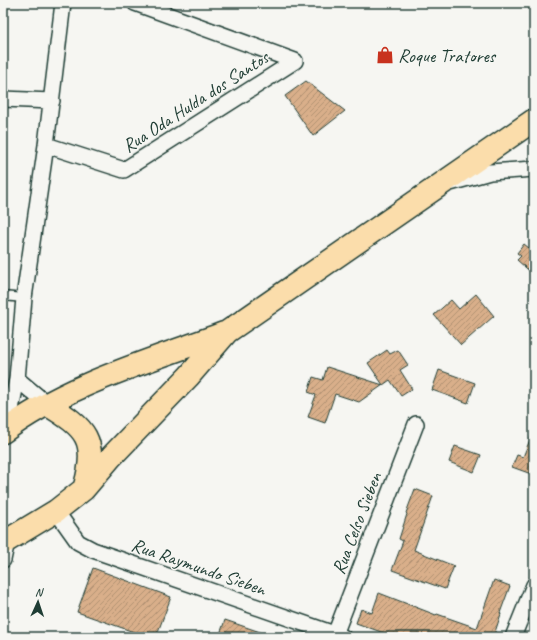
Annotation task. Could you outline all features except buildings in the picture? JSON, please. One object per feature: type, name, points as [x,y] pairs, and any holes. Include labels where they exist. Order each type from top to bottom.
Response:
[{"type":"highway","points":[[5,431],[48,405],[100,381],[227,332],[534,120]]},
{"type":"highway","points":[[4,546],[56,511],[84,489],[112,456],[189,376],[227,332]]},
{"type":"highway","points":[[48,405],[72,420],[82,430],[89,444],[90,465],[84,489]]},
{"type":"street","points":[[5,431],[17,379],[24,298],[52,101],[63,3]]},
{"type":"street","name":"Rua Oda Hulda dos Santos","points":[[46,145],[124,170],[295,61],[135,3]]},
{"type":"street","points":[[3,99],[52,101]]},
{"type":"street","points":[[434,188],[490,172],[534,169]]},
{"type":"street","points":[[17,379],[48,405]]},
{"type":"street","name":"Rua Celso Sieben","points":[[337,636],[416,424]]},
{"type":"street","name":"Rua Raymundo Sieben","points":[[56,511],[78,542],[93,550],[337,636]]},
{"type":"street","points":[[514,637],[534,585]]},
{"type":"lane","points":[[3,296],[24,298]]},
{"type":"place","name":"Roque Tratores","points":[[385,55]]}]
